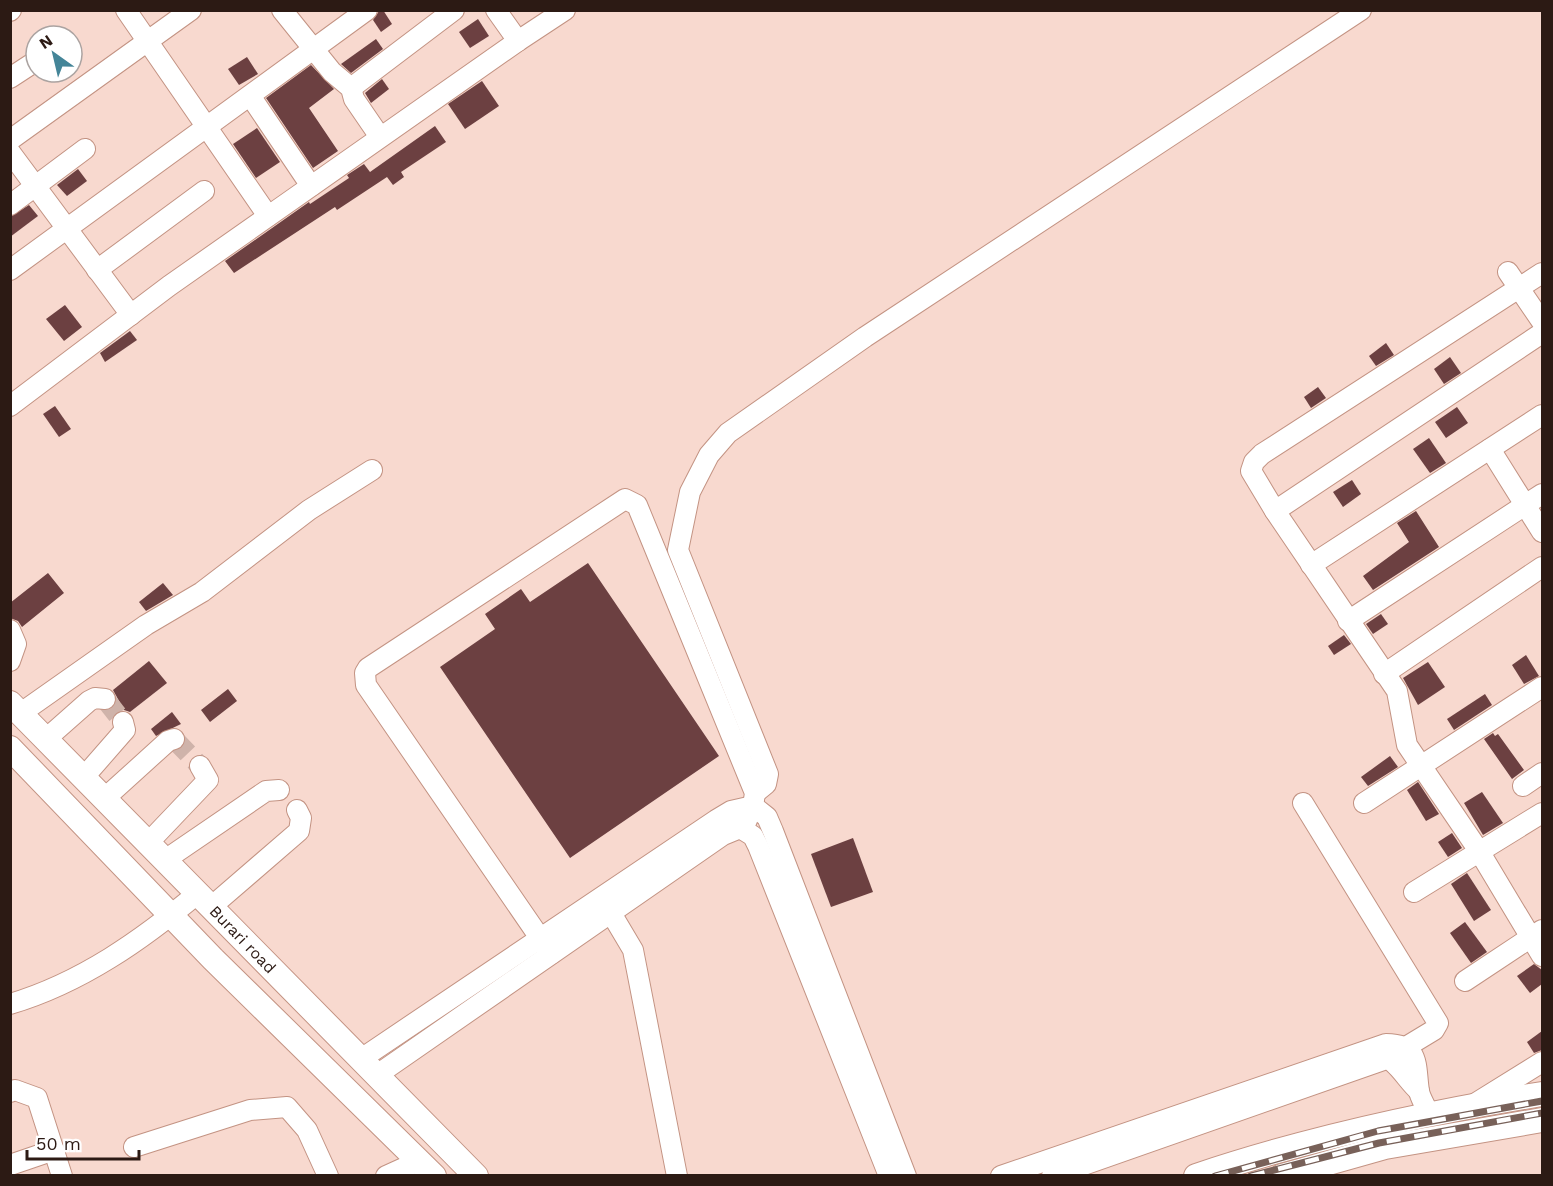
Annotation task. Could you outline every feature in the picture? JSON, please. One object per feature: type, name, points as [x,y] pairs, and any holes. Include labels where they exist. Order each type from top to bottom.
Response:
[{"type":"main road","name":"Burari road","points":[[16,708],[476,1176]]},
{"type":"main road","name":"Burari road","points":[[10,748],[173,914],[213,959],[426,1168]]},
{"type":"main road","points":[[1196,1176],[1248,1159],[1428,1113],[1542,1094]]},
{"type":"main road","points":[[1282,1176],[1385,1147],[1542,1120]]},
{"type":"street","points":[[126,10],[268,216]]},
{"type":"street","points":[[10,140],[191,10]]},
{"type":"street","points":[[282,10],[332,72],[351,88],[354,99],[380,137]]},
{"type":"street","points":[[10,270],[251,97],[367,10]]},
{"type":"street","points":[[351,88],[453,10]]},
{"type":"street","points":[[496,10],[518,41]]},
{"type":"street","points":[[10,406],[268,216],[565,10]]},
{"type":"street","points":[[743,830],[754,800],[766,784],[768,774],[678,550],[690,492],[709,455],[728,434],[865,337],[1361,10]]},
{"type":"street","points":[[10,78],[24,69]]},
{"type":"street","points":[[251,97],[311,186]]},
{"type":"street","points":[[10,205],[85,149]]},
{"type":"street","points":[[10,152],[131,315]]},
{"type":"street","points":[[97,270],[204,191]]},
{"type":"street","points":[[1542,273],[1514,280],[1254,462],[1251,471],[1275,511],[1401,699],[1407,745],[1537,933],[1542,956]]},
{"type":"street","points":[[1514,280],[1542,322]]},
{"type":"street","points":[[1275,511],[1542,333]]},
{"type":"street","points":[[1311,565],[1542,415]]},
{"type":"street","points":[[1490,449],[1542,532]]},
{"type":"street","points":[[16,708],[202,592],[309,510],[372,470]]},
{"type":"street","points":[[1348,621],[1542,494]]},
{"type":"street","points":[[546,946],[366,685],[365,673],[368,668],[618,501],[631,500],[637,505],[754,800],[767,817],[889,1176]]},
{"type":"street","points":[[1384,674],[1542,567]]},
{"type":"street","points":[[10,630],[16,644],[10,661]]},
{"type":"street","points":[[1364,803],[1542,687]]},
{"type":"street","points":[[46,739],[89,701],[95,698],[105,699]]},
{"type":"street","points":[[84,777],[125,730],[123,722]]},
{"type":"street","points":[[105,798],[168,741],[174,739]]},
{"type":"street","points":[[148,843],[208,780],[200,766]]},
{"type":"street","points":[[1523,786],[1542,773]]},
{"type":"street","points":[[165,860],[266,791],[279,790]]},
{"type":"street","points":[[546,946],[611,913],[730,811],[754,800]]},
{"type":"street","points":[[1052,1176],[1386,1059],[1434,1030],[1438,1023],[1303,803]]},
{"type":"street","points":[[10,1004],[42,994],[97,967],[173,914],[205,900],[298,831],[301,818],[297,810]]},
{"type":"street","points":[[1414,892],[1542,813]]},
{"type":"street","points":[[369,1067],[671,860],[732,830],[743,830],[753,836],[758,846],[906,1176]]},
{"type":"street","points":[[611,913],[633,950],[677,1176]]},
{"type":"street","points":[[1466,981],[1537,933]]},
{"type":"street","points":[[1001,1176],[1386,1044],[1404,1047],[1415,1058],[1419,1070],[1419,1091],[1428,1113]]},
{"type":"street","points":[[1386,1059],[1396,1064],[1408,1082],[1419,1091]]},
{"type":"street","points":[[1472,1106],[1542,1062]]},
{"type":"street","points":[[10,1092],[15,1090],[37,1098],[62,1176]]},
{"type":"street","points":[[134,1147],[250,1110],[287,1107],[307,1130],[324,1175]]},
{"type":"street","points":[[10,1165],[54,1150]]},
{"type":"street","points":[[386,1176],[426,1168]]},
{"type":"building","points":[[383,10],[392,24],[381,32],[373,20],[379,11]]},
{"type":"building","points":[[478,19],[489,36],[470,48],[459,32]]},
{"type":"building","points":[[376,39],[383,49],[351,73],[341,64]]},
{"type":"building","points":[[247,57],[258,74],[239,85],[228,69]]},
{"type":"building","points":[[311,65],[334,89],[309,108],[338,151],[313,168],[266,98]]},
{"type":"building","points":[[382,79],[389,89],[371,103],[365,93]]},
{"type":"building","points":[[482,81],[499,106],[465,129],[448,104]]},
{"type":"building","points":[[435,126],[446,142],[401,172],[404,177],[393,185],[387,177],[337,210],[335,207],[234,273],[225,261],[309,202],[310,204],[349,178],[347,175],[364,164],[370,172]]},
{"type":"building","points":[[257,128],[280,162],[256,178],[233,144]]},
{"type":"building","points":[[78,169],[87,181],[67,196],[57,185]]},
{"type":"building","points":[[29,205],[38,216],[10,237],[10,217]]},
{"type":"building","points":[[65,305],[82,327],[64,341],[46,319]]},
{"type":"building","points":[[130,331],[137,340],[105,362],[100,353]]},
{"type":"building","points":[[1386,343],[1394,355],[1376,366],[1369,356]]},
{"type":"building","points":[[1450,357],[1461,373],[1444,384],[1434,369]]},
{"type":"building","points":[[1318,387],[1326,398],[1311,408],[1304,397]]},
{"type":"building","points":[[55,406],[71,429],[59,437],[43,414]]},
{"type":"building","points":[[1457,407],[1468,423],[1446,438],[1435,422]]},
{"type":"building","points":[[1429,438],[1446,463],[1430,473],[1413,449]]},
{"type":"building","points":[[1352,480],[1361,494],[1343,507],[1333,492]]},
{"type":"building","points":[[1416,511],[1439,547],[1373,590],[1363,576],[1409,542],[1397,523]]},
{"type":"building","points":[[588,563],[719,756],[570,858],[440,667],[495,629],[485,614],[521,589],[530,602]]},
{"type":"building","points":[[48,573],[64,593],[22,627],[18,621],[10,618],[10,603]]},
{"type":"building","points":[[163,583],[173,595],[146,611],[139,602]]},
{"type":"building","points":[[1381,614],[1388,624],[1373,634],[1366,624]]},
{"type":"building","points":[[1344,635],[1351,644],[1334,655],[1328,646]]},
{"type":"building","points":[[1526,655],[1539,676],[1524,684],[1512,665]]},
{"type":"building","points":[[149,661],[167,683],[130,712],[124,710],[113,690]]},
{"type":"building","points":[[1428,662],[1445,687],[1418,705],[1403,678]]},
{"type":"building","points":[[228,689],[237,701],[210,722],[201,710]]},
{"type":"building","points":[[1485,694],[1492,705],[1454,730],[1447,719]]},
{"type":"building","points":[[172,712],[181,724],[156,736],[151,729]]},
{"type":"building","points":[[1493,733],[1495,736],[1498,734],[1524,770],[1512,779],[1484,739]]},
{"type":"building","points":[[1390,756],[1398,767],[1368,786],[1361,777]]},
{"type":"building","points":[[1418,782],[1439,814],[1426,821],[1407,790]]},
{"type":"building","points":[[1482,792],[1503,823],[1483,835],[1464,803]]},
{"type":"building","points":[[1452,833],[1462,848],[1448,857],[1438,842]]},
{"type":"building","points":[[853,838],[873,892],[831,907],[811,854]]},
{"type":"building","points":[[1467,873],[1491,910],[1474,921],[1451,884]]},
{"type":"building","points":[[1465,922],[1487,952],[1471,963],[1450,933]]},
{"type":"building","points":[[1534,964],[1542,970],[1542,984],[1530,993],[1517,976]]},
{"type":"building","points":[[1542,1031],[1542,1050],[1534,1053],[1527,1042]]},
{"type":"tunnel","points":[[105,699],[123,722]]},
{"type":"tunnel","points":[[174,739],[200,766]]},
{"type":"railway","points":[[1215,1176],[1378,1131],[1542,1101]]},
{"type":"railway","points":[[1251,1176],[1379,1143],[1542,1113]]}]
